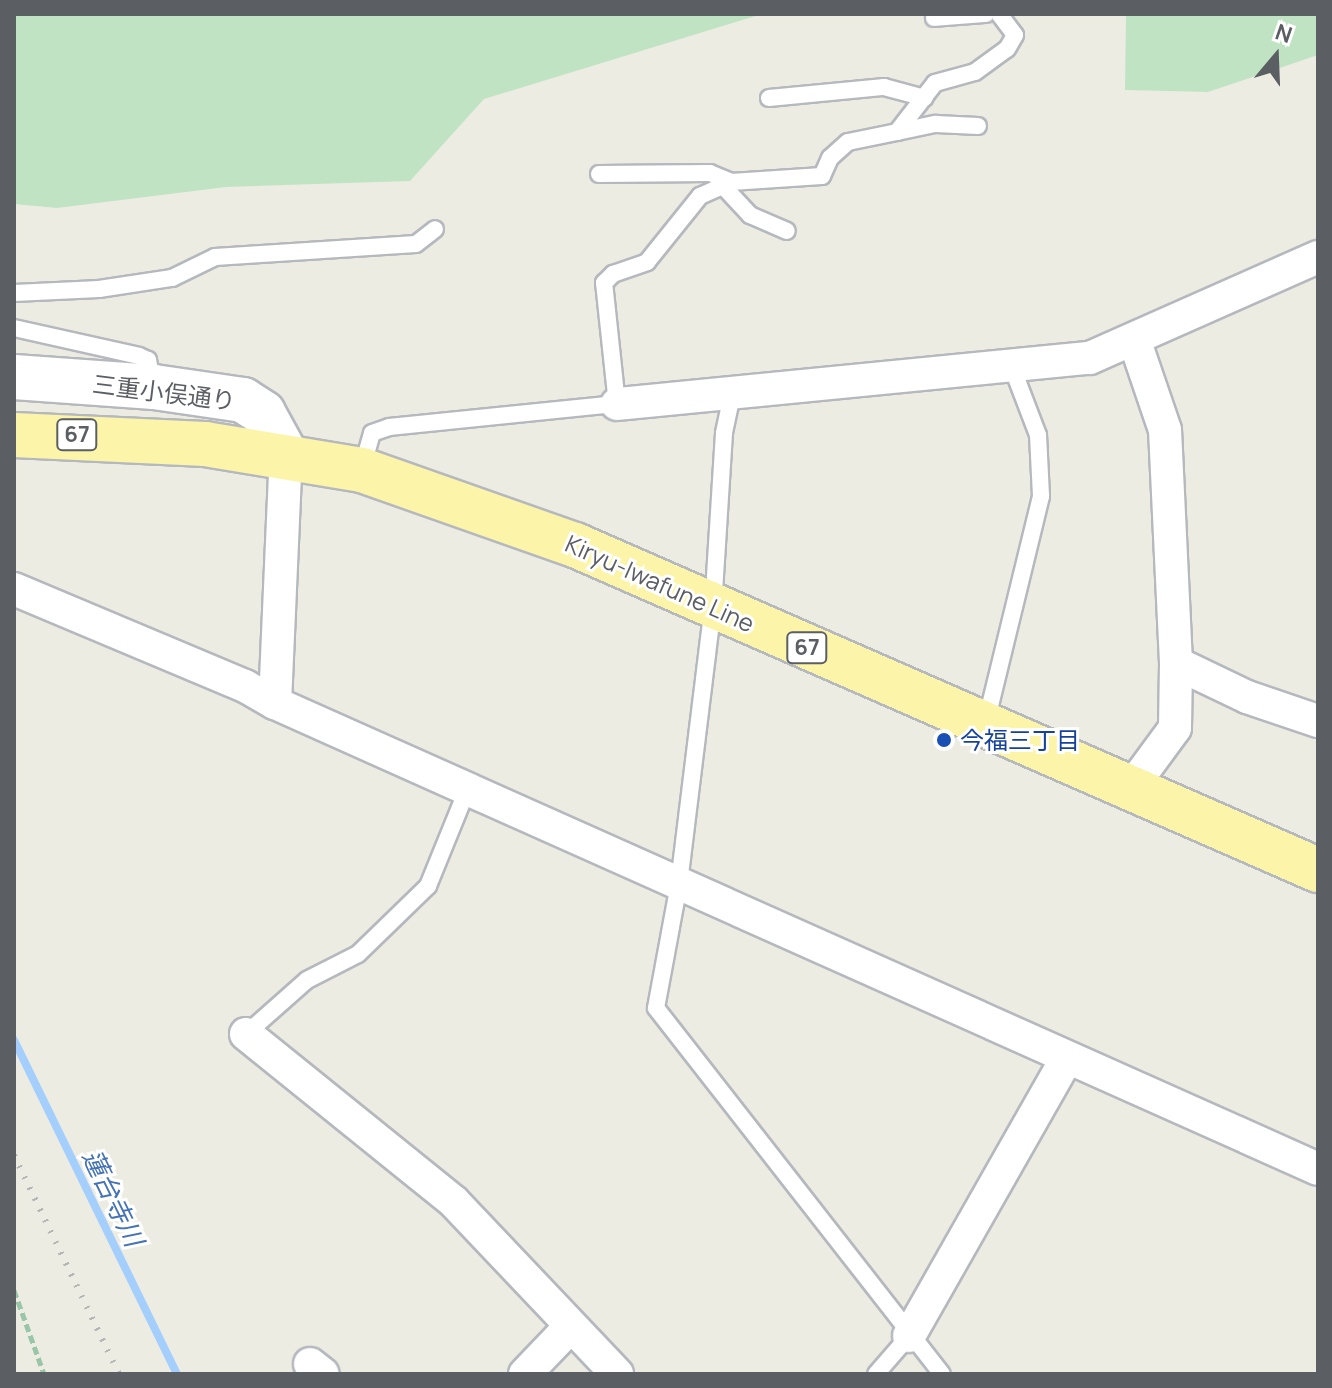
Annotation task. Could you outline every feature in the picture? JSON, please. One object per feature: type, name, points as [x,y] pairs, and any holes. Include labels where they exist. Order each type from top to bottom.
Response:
[{"type":"main road","name":"三重小俣通り","points":[[14,377],[224,395],[255,406],[286,455]]},
{"type":"main road","name":"Kiryu-Iwafune Line","points":[[14,435],[139,438],[286,455],[362,470],[575,545],[1318,870]]},
{"type":"street","points":[[617,404],[1090,358],[1318,257]]},
{"type":"street","points":[[1131,788],[1175,728],[1176,663],[1165,430],[1134,339]]},
{"type":"street","points":[[275,703],[286,455]]},
{"type":"street","points":[[14,589],[245,686],[275,703],[467,790],[1318,1169]]},
{"type":"street","points":[[1176,663],[1247,697],[1318,721]]},
{"type":"street","points":[[246,1034],[454,1202],[617,1374]]},
{"type":"street","points":[[909,1336],[1067,1058]]},
{"type":"street","points":[[525,1374],[571,1326]]},
{"type":"lane","points":[[934,18],[986,14]]},
{"type":"lane","points":[[897,132],[935,83],[975,72],[1007,49],[1015,35],[999,14]]},
{"type":"lane","points":[[769,98],[884,87],[925,98]]},
{"type":"lane","points":[[362,470],[372,433],[389,427],[617,404],[604,283],[613,274],[647,262],[700,196],[727,184],[822,176],[830,158],[848,142],[936,124],[978,126]]},
{"type":"lane","points":[[599,174],[710,173],[727,184],[750,215],[787,231]]},
{"type":"lane","points":[[14,293],[99,289],[172,278],[215,257],[416,244],[435,229]]},
{"type":"lane","points":[[14,328],[139,356],[148,360],[154,387]]},
{"type":"lane","points":[[985,726],[1041,496],[1038,435],[1012,367]]},
{"type":"lane","points":[[732,395],[724,433],[713,606],[679,884],[656,1008],[909,1336],[942,1374]]},
{"type":"lane","points":[[246,1034],[307,980],[358,954],[428,886],[467,790]]},
{"type":"lane","points":[[876,1374],[909,1336]]},
{"type":"path","points":[[14,1290],[44,1374]]},
{"type":"green space","points":[[14,14],[762,14],[484,99],[410,181],[226,187],[57,208],[14,204]]},
{"type":"green space","points":[[1126,14],[1318,14],[1318,55],[1208,92],[1125,90]]},
{"type":"waterway","name":"蓮台寺川","points":[[14,1040],[177,1374]]},
{"type":"railway","points":[[14,1155],[119,1374]]},
{"type":"place","name":"今福三丁目","points":[[944,740]]}]
